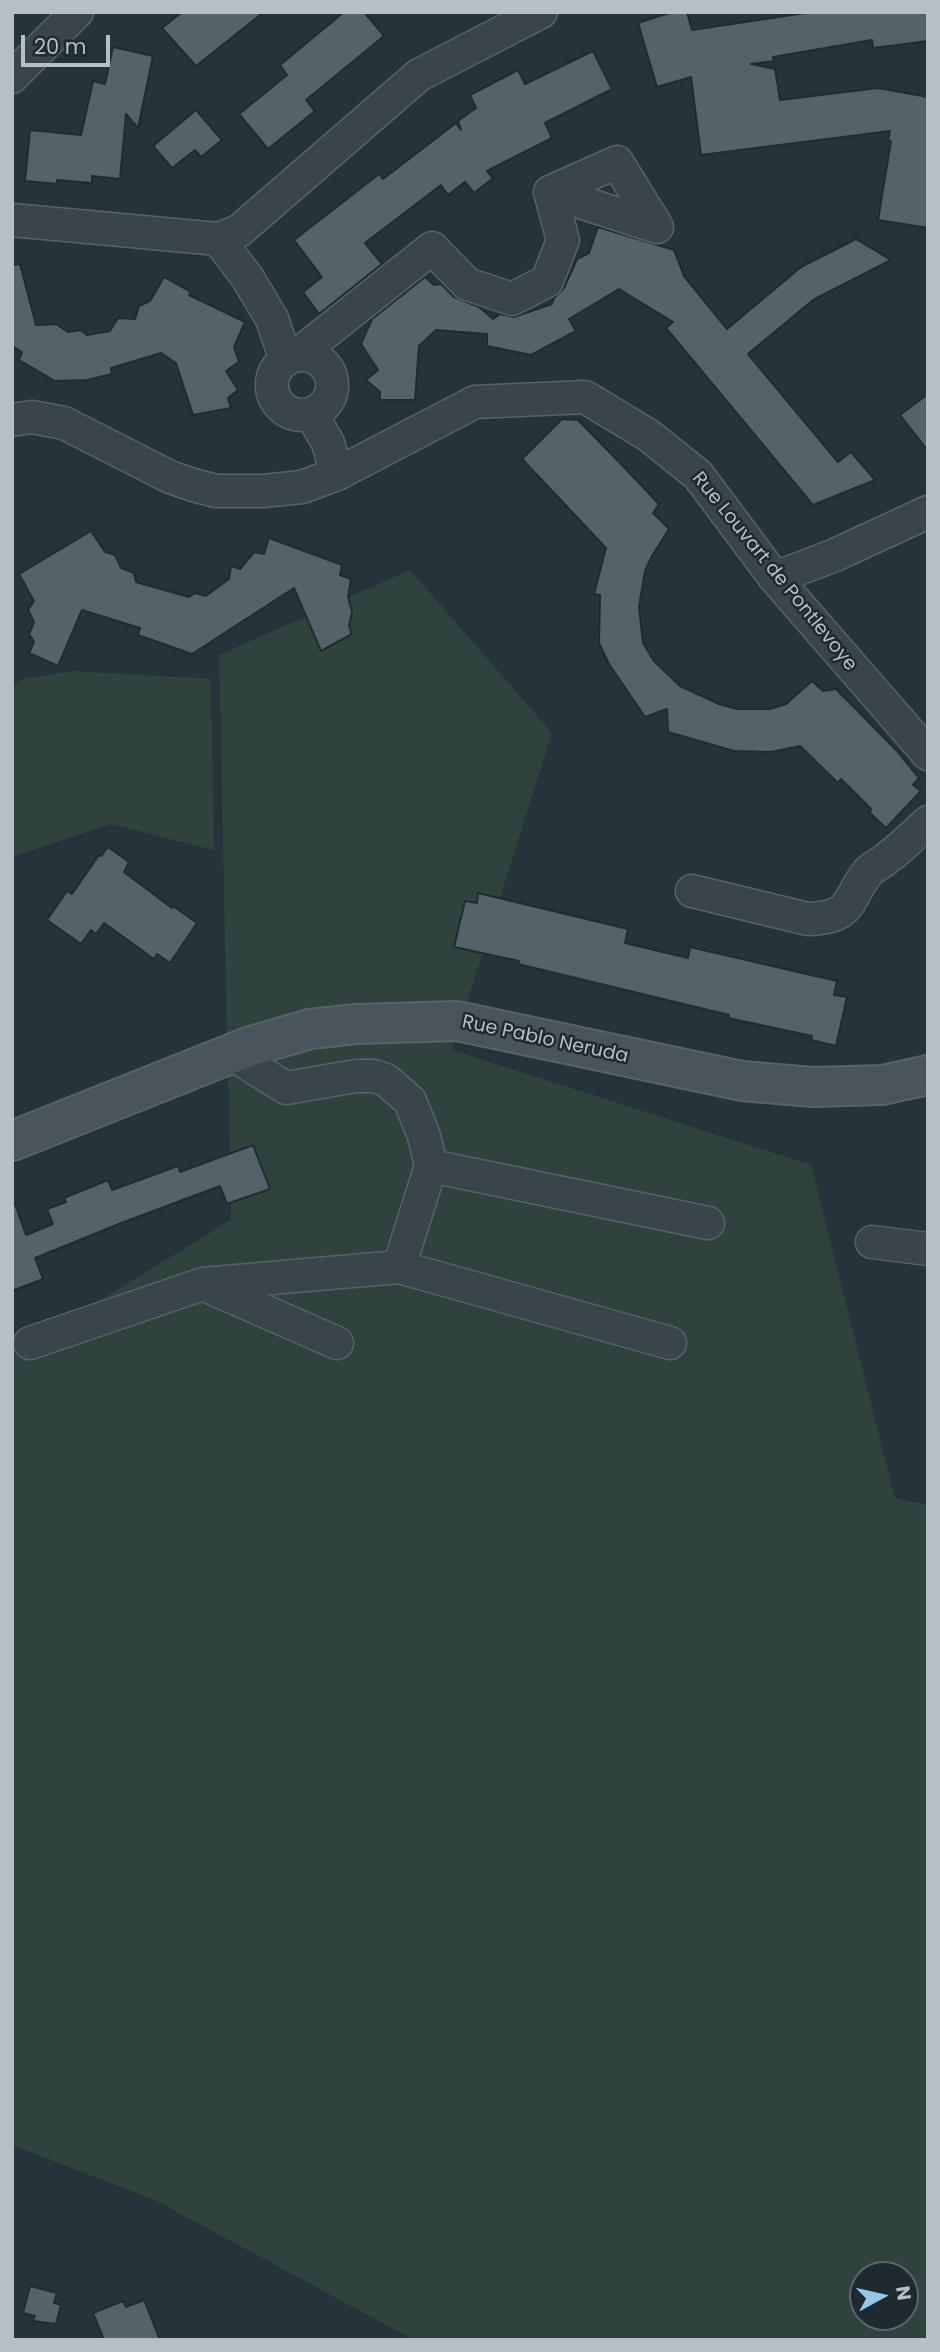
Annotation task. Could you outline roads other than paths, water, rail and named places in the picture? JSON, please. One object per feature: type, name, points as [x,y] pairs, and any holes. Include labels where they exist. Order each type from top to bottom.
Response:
[{"type":"main road","name":"Rue Pablo Neruda","points":[[12,1141],[232,1054],[310,1029],[390,1022],[457,1021],[742,1081],[813,1087],[883,1085],[928,1075]]},
{"type":"street","points":[[12,77],[76,12]]},
{"type":"street","points":[[12,219],[218,239],[239,231],[419,75],[541,12]]},
{"type":"street","points":[[291,358],[316,358],[330,373],[331,394],[327,403],[311,414],[293,414],[277,402],[272,384],[279,366],[432,248],[467,284],[512,299],[547,281],[562,240],[550,192]]},
{"type":"street","points":[[218,239],[247,277],[291,358]]},
{"type":"street","name":"Rue Louvart de Pontlevoye","points":[[12,420],[32,417],[64,423],[170,477],[216,491],[262,491],[302,487],[337,474],[475,402],[585,397],[648,435],[698,475],[775,578],[928,754]]},
{"type":"street","points":[[311,414],[328,443],[337,474]]},
{"type":"street","points":[[775,578],[835,555],[928,512]]},
{"type":"street","points":[[692,891],[808,919],[826,918],[843,911],[870,869],[886,860],[928,822]]},
{"type":"street","points":[[232,1054],[286,1088],[356,1076],[374,1076],[386,1080],[410,1101],[424,1136],[431,1166],[399,1267]]},
{"type":"street","points":[[431,1166],[708,1223]]},
{"type":"street","points":[[872,1241],[928,1249]]},
{"type":"street","points":[[30,1343],[203,1284],[399,1267],[670,1343]]},
{"type":"street","points":[[203,1284],[337,1343]]}]
